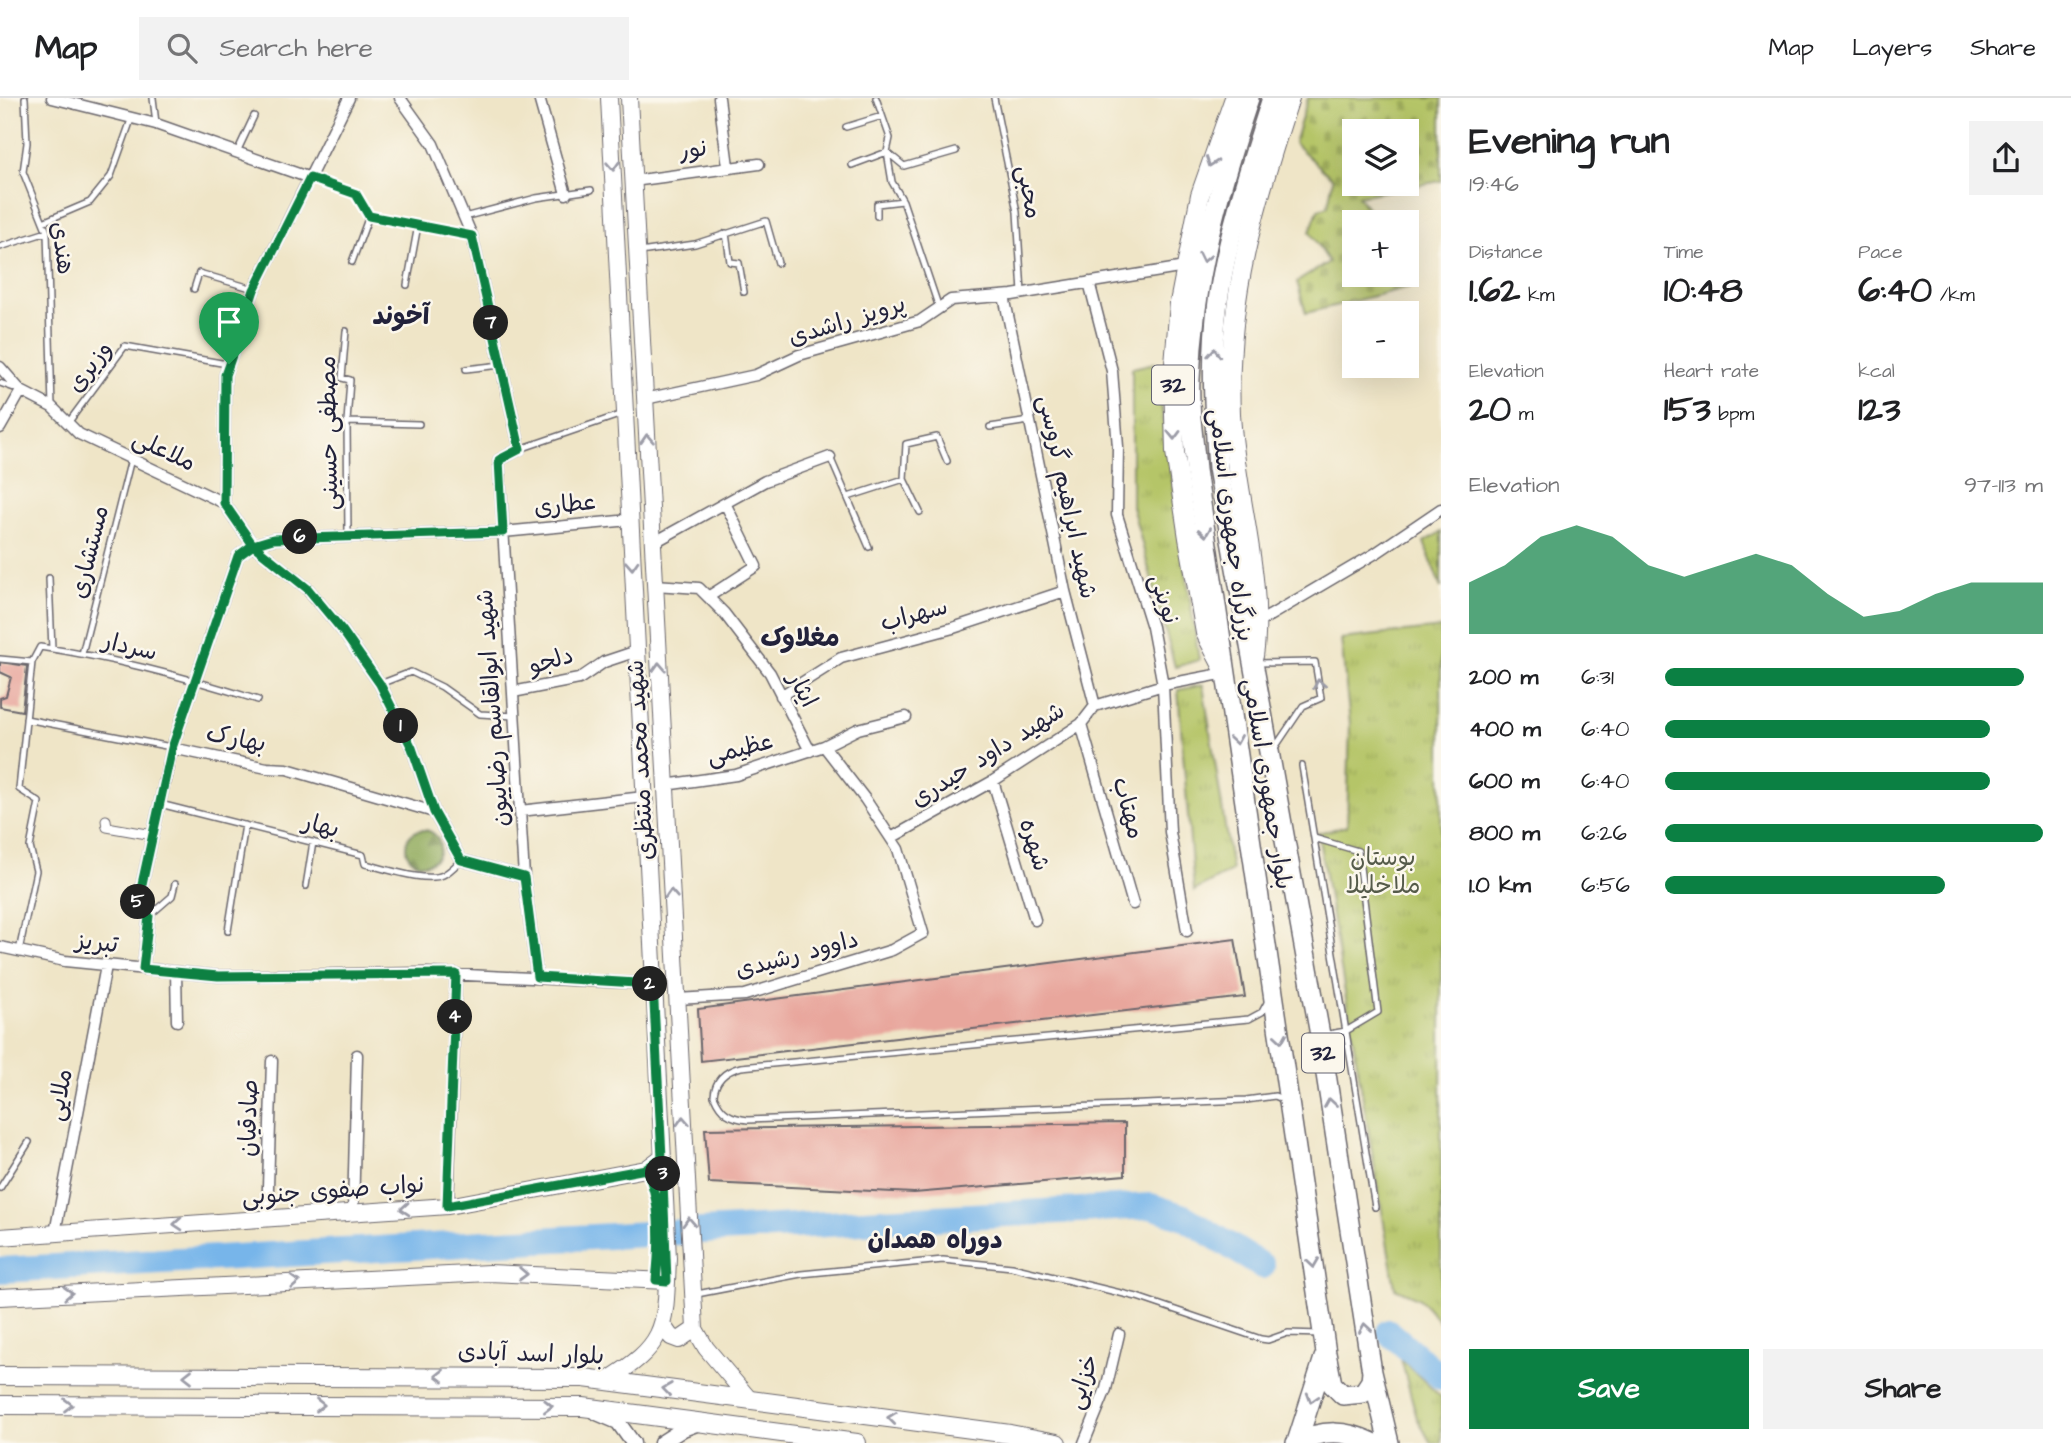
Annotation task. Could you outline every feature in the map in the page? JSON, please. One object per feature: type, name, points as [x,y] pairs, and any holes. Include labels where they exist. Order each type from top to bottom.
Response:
[{"type":"highway","name":"بزرگراه جمهوری اسلامی","points":[[1226,673],[1196,470],[1189,382],[1195,298],[1216,197],[1250,98]]},
{"type":"highway","name":"بزرگراه جمهوری اسلامی","points":[[1253,663],[1218,468],[1212,383],[1218,301],[1232,233],[1272,98]]},
{"type":"highway","name":"بلوار جمهوری اسلامی","points":[[1253,663],[1320,1035],[1372,1372],[1389,1443]]},
{"type":"highway","name":"بلوار جمهوری اسلامی","points":[[1226,673],[1326,1353],[1296,1443]]},
{"type":"highway","points":[[1326,1353],[1332,1384],[1343,1395],[1363,1393],[1371,1381],[1372,1372]]},
{"type":"highway","name":"32","points":[[1296,1443],[1312,1436],[1336,1432],[1359,1436],[1373,1443]]},
{"type":"main road","name":"شهید محمد منتظری","points":[[609,98],[662,1157],[659,1184],[664,1327]]},
{"type":"main road","name":"شهید محمد منتظری","points":[[629,98],[695,1329]]},
{"type":"main road","name":"بلوار جمهوری اسلامی","points":[[1226,673],[1205,633],[1175,452],[1173,376],[1185,267],[1200,195],[1234,98]]},
{"type":"main road","name":"بلوار جمهوری اسلامی","points":[[1253,663],[1259,622],[1235,452],[1230,350],[1240,268],[1290,98]]},
{"type":"main road","name":"نواب صفوی جنوبی","points":[[0,1237],[447,1206],[646,1169],[662,1157]]},
{"type":"main road","points":[[646,1169],[659,1184]]},
{"type":"main road","points":[[0,1297],[489,1273],[662,1280]]},
{"type":"main road","points":[[606,1381],[642,1355],[664,1327],[671,1337],[679,1340],[695,1329],[720,1367],[750,1400]]},
{"type":"main road","name":"بلوار اسد آبادی","points":[[0,1376],[481,1376],[606,1381],[1010,1434],[1057,1443]]},
{"type":"main road","points":[[234,1376],[238,1387],[234,1405]]},
{"type":"main road","points":[[279,1376],[275,1387],[279,1405]]},
{"type":"main road","name":"بلوار اسد آبادی","points":[[0,1405],[583,1407],[857,1443]]},
{"type":"street","points":[[52,98],[156,124],[310,178]]},
{"type":"street","points":[[349,98],[254,290],[225,375],[224,503],[253,545],[308,589],[342,630],[380,684],[412,748],[434,812],[461,860],[524,877]]},
{"type":"street","points":[[400,98],[433,144],[472,236],[520,449]]},
{"type":"street","points":[[539,98],[566,194]]},
{"type":"street","points":[[719,98],[728,166]]},
{"type":"street","name":"نور","points":[[633,181],[728,166],[760,164]]},
{"type":"street","name":"پرویز راشدی","points":[[645,399],[756,375],[799,355],[920,321],[951,300],[1004,296],[1185,267]]},
{"type":"street","name":"نوینی","points":[[1089,282],[1112,371],[1118,447],[1117,515],[1152,627],[1163,684],[1171,832],[1187,931]]},
{"type":"street","name":"شهید ابراهیم گروسی","points":[[1004,296],[1065,591],[1095,706]]},
{"type":"street","points":[[0,367],[21,391],[0,428]]},
{"type":"street","name":"ملاعلی","points":[[21,391],[52,407],[79,434],[224,503]]},
{"type":"street","name":"شهید ابوالقاسم رضاییون","points":[[520,449],[499,460],[524,877],[537,977]]},
{"type":"street","points":[[653,543],[765,481],[830,457]]},
{"type":"street","points":[[708,597],[756,566],[725,503]]},
{"type":"street","points":[[1259,622],[1376,553],[1441,509]]},
{"type":"street","name":"عطاری","points":[[253,545],[273,539],[348,534],[503,532],[630,520]]},
{"type":"street","points":[[143,969],[149,916],[138,902],[172,748],[193,679],[238,556],[253,545]]},
{"type":"street","name":"ایثار","points":[[655,585],[699,589],[724,612],[770,673],[810,751]]},
{"type":"street","name":"سهراب","points":[[781,696],[841,658],[953,628],[1065,591]]},
{"type":"street","name":"دلجو","points":[[513,692],[579,679],[604,662],[637,651]]},
{"type":"street","name":"شهید داود حیدری","points":[[891,838],[993,781],[1081,724],[1095,706],[1163,684],[1226,673]]},
{"type":"street","name":"عظیمی","points":[[666,785],[736,775],[824,746],[858,729],[906,717]]},
{"type":"street","name":"مهتاب","points":[[1081,724],[1133,904]]},
{"type":"street","points":[[824,746],[891,838]]},
{"type":"street","name":"بهارک","points":[[172,748],[267,768],[287,769],[434,812]]},
{"type":"street","name":"شهره","points":[[993,781],[1035,920]]},
{"type":"street","points":[[520,811],[644,796]]},
{"type":"street","points":[[106,820],[107,827],[153,835]]},
{"type":"street","name":"داوود رشیدی","points":[[677,999],[746,995],[892,950],[923,933],[898,849],[891,838]]},
{"type":"street","name":"تبریز","points":[[0,947],[106,966],[218,976],[456,974],[653,984]]},
{"type":"street","name":"ملایی","points":[[55,1233],[106,966]]},
{"type":"street","points":[[176,972],[177,1021]]},
{"type":"street","points":[[447,1206],[456,974]]},
{"type":"street","points":[[354,1212],[357,1055]]},
{"type":"street","name":"صادقیان","points":[[267,1218],[272,1061]]},
{"type":"street","name":"خزایی","points":[[1084,1443],[1106,1388],[1119,1334]]},
{"type":"street","points":[[583,1407],[618,1422],[633,1443]]},
{"type":"street","points":[[661,1443],[683,1429],[702,1423]]},
{"type":"lane","name":"هندی","points":[[25,98],[27,143],[23,172],[47,232],[52,407]]},
{"type":"lane","points":[[153,98],[156,124]]},
{"type":"lane","points":[[876,98],[890,138],[887,152],[892,182],[903,201],[939,308]]},
{"type":"lane","name":"محبی","points":[[994,98],[1017,212],[1022,293]]},
{"type":"lane","points":[[237,152],[254,116]]},
{"type":"lane","points":[[846,127],[882,116]]},
{"type":"lane","points":[[43,222],[90,202],[111,176],[132,117]]},
{"type":"lane","points":[[887,152],[904,166],[956,151]]},
{"type":"lane","points":[[852,165],[887,152]]},
{"type":"lane","points":[[310,178],[356,194],[369,216],[472,236]]},
{"type":"lane","points":[[464,217],[591,190]]},
{"type":"lane","points":[[877,216],[877,204],[903,201]]},
{"type":"lane","points":[[352,262],[369,216]]},
{"type":"lane","points":[[637,252],[695,244],[766,221],[778,263]]},
{"type":"lane","points":[[407,285],[418,225]]},
{"type":"lane","points":[[0,247],[47,232]]},
{"type":"lane","points":[[726,233],[730,262],[739,263],[744,292]]},
{"type":"lane","points":[[194,289],[199,273],[254,290]]},
{"type":"lane","name":"مصطفی حسینی","points":[[346,331],[342,378],[350,380],[347,422],[348,534]]},
{"type":"lane","name":"وزیری","points":[[68,423],[125,346],[229,364]]},
{"type":"lane","points":[[466,369],[501,365]]},
{"type":"lane","points":[[0,383],[21,391]]},
{"type":"lane","points":[[520,449],[625,412]]},
{"type":"lane","points":[[990,427],[1029,421]]},
{"type":"lane","points":[[347,422],[419,424]]},
{"type":"lane","points":[[920,512],[904,480],[906,444],[937,437],[947,461]]},
{"type":"lane","points":[[830,457],[869,547]]},
{"type":"lane","name":"مستشاری","points":[[82,654],[131,459]]},
{"type":"lane","points":[[848,497],[904,480]]},
{"type":"lane","points":[[19,951],[36,872],[30,847],[39,802],[19,789],[32,662],[40,648],[52,649],[49,578]]},
{"type":"lane","name":"سردار","points":[[52,649],[193,679],[258,700]]},
{"type":"lane","points":[[0,659],[32,662]]},
{"type":"lane","points":[[1253,663],[1315,662],[1321,698],[1303,706],[1270,755]]},
{"type":"lane","points":[[380,684],[411,672],[442,687],[480,714],[514,716]]},
{"type":"lane","name":"بهارک","points":[[26,719],[172,748]]},
{"type":"lane","points":[[1302,766],[1375,1207]]},
{"type":"lane","name":"بهار","points":[[160,804],[363,855],[365,864],[431,877],[444,875],[461,860]]},
{"type":"lane","points":[[228,931],[245,825]]},
{"type":"lane","points":[[1314,838],[1358,851],[1378,1012],[1346,1031],[1320,1035]]},
{"type":"lane","points":[[306,886],[313,842]]},
{"type":"lane","points":[[149,916],[172,896],[175,884]]},
{"type":"lane","points":[[1273,989],[1256,1016],[741,1067],[731,1069],[718,1081],[713,1096],[721,1111],[733,1118],[748,1120],[1246,1101],[1275,1096],[1291,1108]]},
{"type":"lane","points":[[0,1188],[29,1142]]},
{"type":"lane","points":[[694,1294],[801,1274],[943,1260],[1012,1268],[1137,1297],[1261,1339],[1288,1334],[1322,1334]]},
{"type":"green space","points":[[1308,98],[1441,98],[1441,181],[1419,185],[1419,119],[1342,119],[1342,196],[1358,196],[1369,210],[1342,210],[1342,287],[1409,287],[1354,301],[1342,301],[1342,304],[1306,313],[1297,282],[1329,262],[1310,232],[1318,210],[1328,206],[1333,179],[1294,143]]},
{"type":"green space","points":[[1155,363],[1199,660],[1175,667],[1132,506],[1132,368]]},
{"type":"green space","points":[[1441,532],[1441,588],[1424,542]]},
{"type":"green space","name":"بوستان ملاخلیلا","points":[[1441,628],[1441,1323],[1420,1299],[1395,1288],[1318,833],[1347,826],[1350,724],[1341,639]]},
{"type":"green space","points":[[1203,685],[1232,871],[1194,891],[1178,690]]},
{"type":"green space","points":[[423,830],[435,835],[440,847],[435,859],[423,864],[411,859],[406,847],[411,835]]},
{"type":"green space","points":[[1401,1359],[1441,1397],[1441,1443],[1431,1443],[1417,1418]]},
{"type":"building","points":[[0,662],[27,666],[22,711],[0,707],[0,698],[6,696],[11,677],[0,672]]},
{"type":"building","points":[[1235,939],[1245,997],[701,1061],[698,1009]]},
{"type":"building","points":[[1125,1123],[1125,1175],[914,1193],[709,1183],[705,1129]]},
{"type":"waterway","points":[[0,1270],[1151,1206],[1184,1217],[1262,1266]]},
{"type":"waterway","points":[[1389,1332],[1441,1377]]},
{"type":"district","name":"آخوند","points":[[401,316]]},
{"type":"district","name":"مغلاوک","points":[[800,638]]},
{"type":"district","name":"دوراه همدان","points":[[935,1240]]},
{"type":"route","points":[[229,364],[225,375],[224,503],[253,545],[308,589],[342,630],[380,684],[412,748],[434,812],[461,860],[524,877],[537,977],[653,984],[662,1157],[646,1169],[654,1185],[659,1258],[656,1280],[667,1281],[662,1157],[646,1169],[447,1206],[456,974],[218,976],[143,969],[149,916],[138,902],[172,748],[193,679],[238,556],[253,545],[273,539],[348,534],[503,532],[499,460],[520,449],[472,236],[369,216],[356,194],[310,178],[254,290],[229,364]]}]
